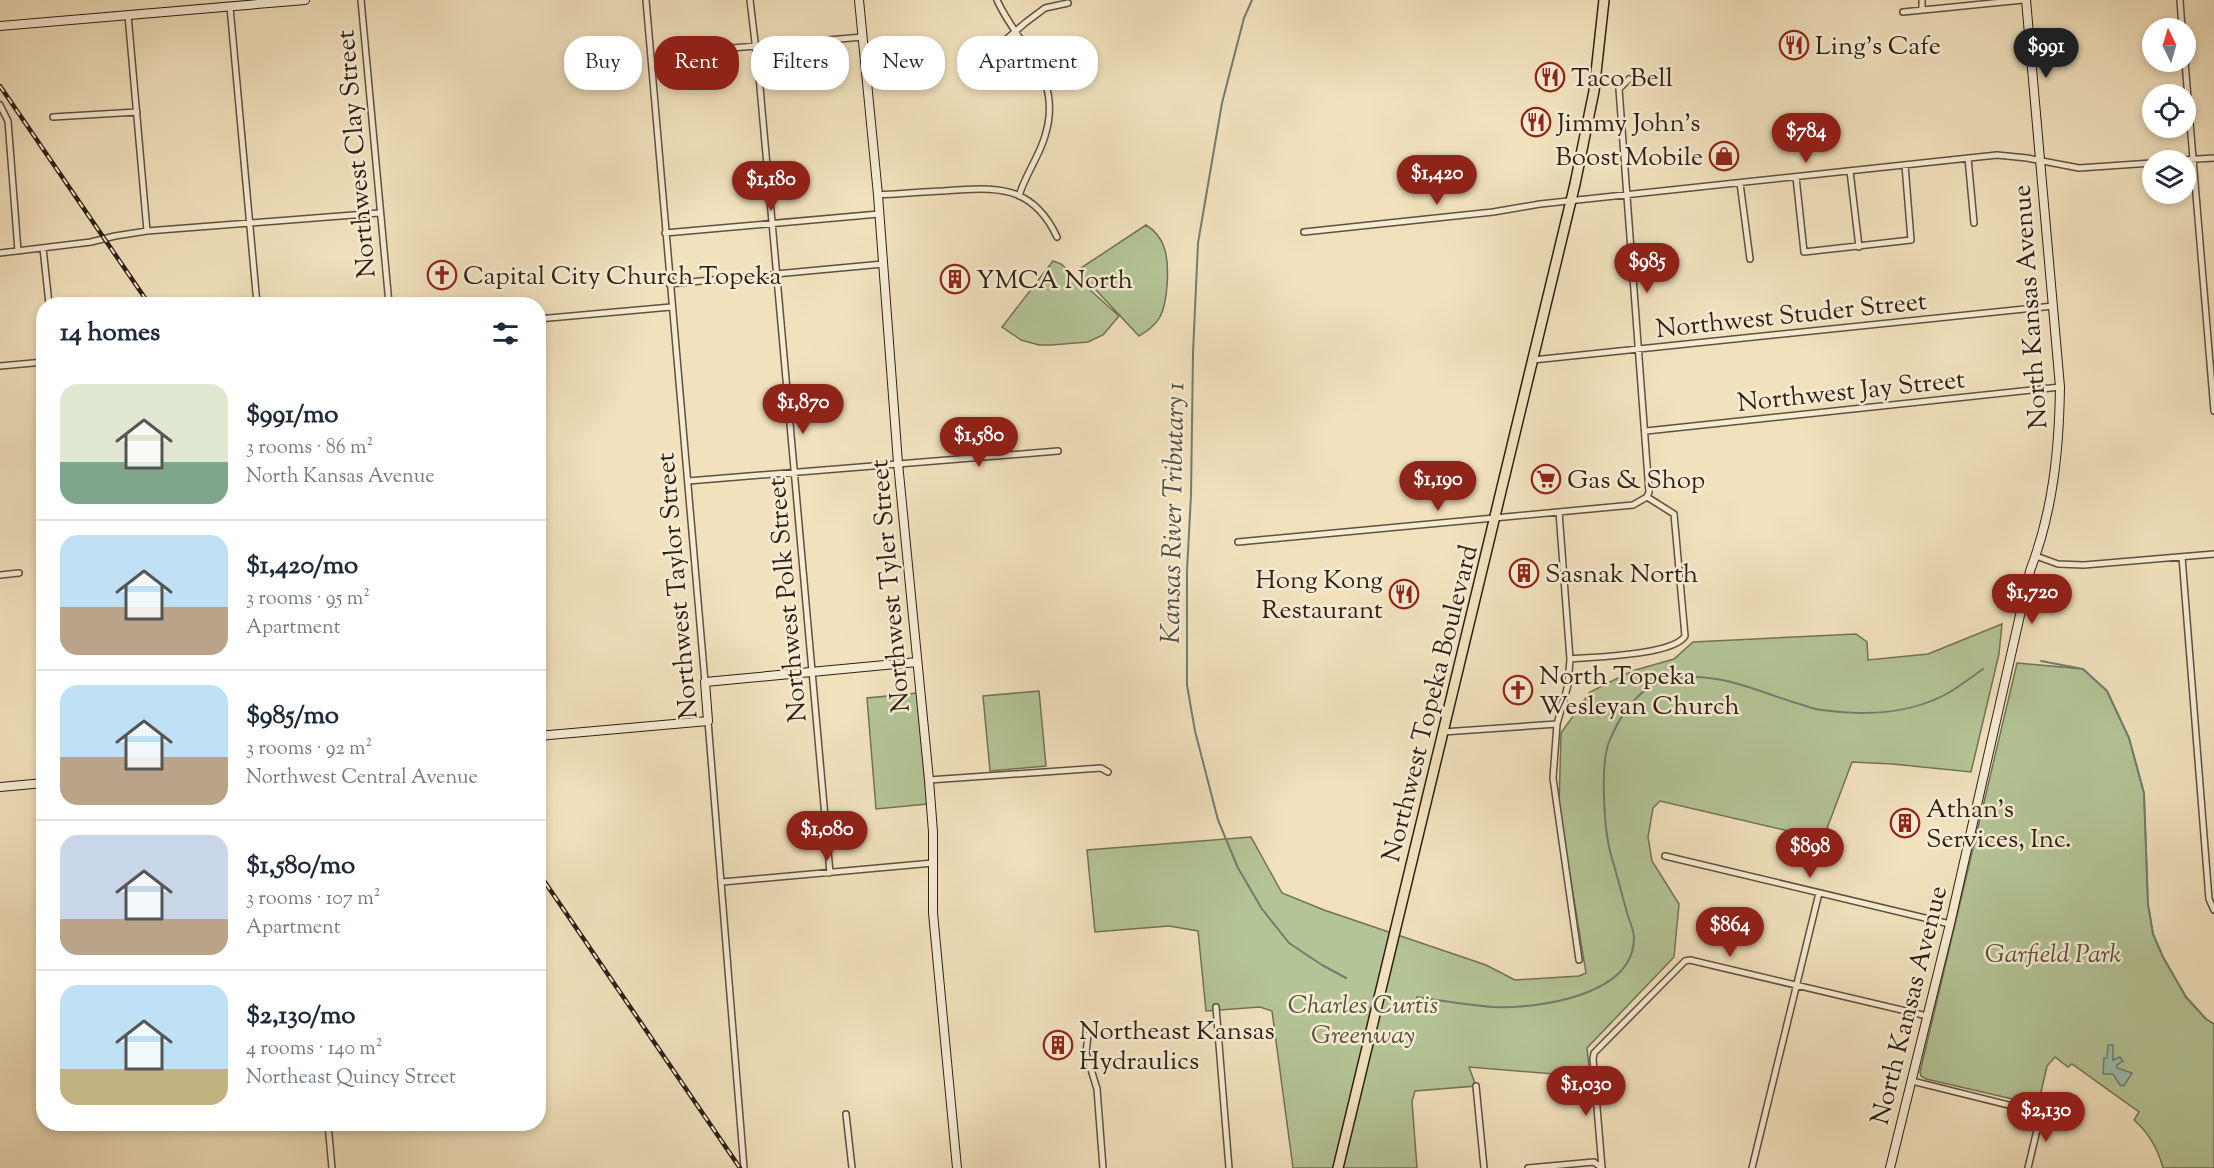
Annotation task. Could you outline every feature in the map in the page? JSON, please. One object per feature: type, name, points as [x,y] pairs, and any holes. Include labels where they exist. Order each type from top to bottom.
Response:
[{"type":"main road","points":[[0,26],[306,0]]},
{"type":"main road","name":"Northwest Tyler Street","points":[[859,0],[863,36]]},
{"type":"main road","name":"Northwest Topeka Boulevard","points":[[1338,1168],[1571,201],[1594,91],[1604,0]]},
{"type":"main road","name":"North Kansas Avenue","points":[[1890,1168],[1950,924],[2030,571],[2052,495],[2058,445],[2060,387],[2025,0]]},
{"type":"main road","name":"Northwest Tyler Street","points":[[868,90],[898,463],[929,780],[933,913],[957,1168]]},
{"type":"main road","points":[[705,682],[917,662]]},
{"type":"main road","name":"Northwest Taylor Street","points":[[705,682],[708,721]]},
{"type":"main road","points":[[546,735],[708,721]]},
{"type":"main road","points":[[0,787],[36,784]]},
{"type":"street","name":"Northwest Clay Street","points":[[361,0],[387,297]]},
{"type":"street","name":"Northwest Taylor Street","points":[[646,0],[705,682]]},
{"type":"street","name":"Northwest Polk Street","points":[[750,0],[755,36]]},
{"type":"street","points":[[997,0],[1040,68],[1049,105],[1046,134],[1019,196]]},
{"type":"street","points":[[1922,0],[1923,10]]},
{"type":"street","points":[[1903,12],[2025,0]]},
{"type":"street","points":[[2180,0],[2181,18]]},
{"type":"street","points":[[1009,36],[1045,8],[1068,3]]},
{"type":"street","points":[[230,7],[256,297]]},
{"type":"street","points":[[128,15],[147,231]]},
{"type":"street","points":[[2186,72],[2192,150]]},
{"type":"street","points":[[1238,542],[1633,506],[1647,497],[1649,492],[1646,431],[1619,89],[1629,79]]},
{"type":"street","name":"Northwest Polk Street","points":[[760,90],[831,873]]},
{"type":"street","points":[[0,105],[8,121],[18,251]]},
{"type":"street","points":[[53,117],[137,112]]},
{"type":"street","points":[[1305,232],[1968,158],[2006,155],[2071,168],[2142,164]]},
{"type":"street","points":[[1968,158],[1974,223]]},
{"type":"street","points":[[2196,159],[2214,158]]},
{"type":"street","points":[[1796,177],[1804,252],[1859,247],[1911,240],[1905,165]]},
{"type":"street","points":[[1851,171],[1859,247]]},
{"type":"street","points":[[1740,183],[1750,260]]},
{"type":"street","points":[[878,195],[979,188],[1001,189],[1019,196],[1039,210],[1058,237]]},
{"type":"street","points":[[2196,195],[2214,411]]},
{"type":"street","points":[[0,253],[92,242],[147,231],[380,213]]},
{"type":"street","points":[[665,233],[879,214]]},
{"type":"street","points":[[43,248],[49,297]]},
{"type":"street","points":[[669,284],[883,264]]},
{"type":"street","name":"Northwest Studer Street","points":[[1533,360],[2053,306]]},
{"type":"street","points":[[546,318],[671,308]]},
{"type":"street","points":[[0,366],[36,363]]},
{"type":"street","name":"Northwest Jay Street","points":[[1646,431],[2060,387]]},
{"type":"street","points":[[688,481],[1058,451]]},
{"type":"street","points":[[1570,659],[1664,650],[1682,640],[1684,636],[1674,514],[1647,497]]},
{"type":"street","points":[[1559,512],[1570,659],[1568,685],[1557,724],[1553,762],[1554,795],[1579,960]]},
{"type":"street","points":[[2036,556],[2058,564],[2073,565],[2214,554]]},
{"type":"street","points":[[2182,557],[2209,899],[2213,909]]},
{"type":"street","points":[[0,575],[19,573]]},
{"type":"street","name":"Northwest Taylor Street","points":[[708,721],[744,1168]]},
{"type":"street","points":[[1443,732],[1557,724]]},
{"type":"street","points":[[929,780],[1101,768],[1108,772]]},
{"type":"street","points":[[1665,856],[1950,924]]},
{"type":"street","points":[[722,882],[933,863]]},
{"type":"street","points":[[1752,1168],[1819,893]]},
{"type":"street","points":[[1602,1168],[1594,1053],[1680,963],[1690,960],[1927,1016]]},
{"type":"street","points":[[1216,1007],[1229,1168]]},
{"type":"street","points":[[1088,1035],[1086,1053],[1097,1089],[1103,1168]]},
{"type":"street","points":[[1912,1081],[2040,1113],[2028,1168]]},
{"type":"street","points":[[1476,1086],[1484,1168]]},
{"type":"street","points":[[846,1114],[852,1168]]},
{"type":"street","points":[[329,1131],[332,1168]]},
{"type":"street","points":[[1528,1168],[1594,1162],[1602,1168]]},
{"type":"green space","points":[[1146,225],[1157,234],[1164,247],[1167,282],[1165,302],[1160,317],[1153,326],[1139,336],[1081,274],[1081,268]]},
{"type":"green space","points":[[1053,261],[1061,264],[1119,316],[1103,335],[1088,342],[1039,345],[1021,340],[1002,327]]},
{"type":"green space","name":"Charles Curtis Greenway","points":[[2002,624],[1999,654],[1971,772],[1852,762],[1823,839],[1660,801],[1653,808],[1648,837],[1652,861],[1679,904],[1674,957],[1587,1048],[1590,1077],[1469,1067],[1476,1086],[1415,1091],[1412,1101],[1417,1168],[1293,1168],[1272,1011],[1260,1007],[1206,1011],[1198,931],[1169,926],[1095,932],[1087,850],[1251,837],[1282,893],[1324,910],[1486,965],[1515,980],[1579,976],[1586,973],[1559,808],[1561,733],[1590,692],[1632,671],[1674,659],[1693,642],[1856,634],[1867,642],[1868,660],[1928,654]]},
{"type":"green space","name":"Garfield Park","points":[[2017,663],[2083,669],[2107,691],[2129,738],[2144,793],[2148,904],[2153,934],[2163,957],[2186,997],[2206,1019],[2214,1024],[2214,1168],[2163,1168],[2152,1142],[2134,1120],[2139,1112],[2072,1064],[2068,1067],[2055,1057],[2047,1066],[2038,1105],[1921,1076],[1920,1072]]},
{"type":"green space","points":[[1039,691],[1046,766],[990,771],[983,696]]},
{"type":"green space","points":[[917,693],[927,804],[876,809],[867,698]]},
{"type":"shaded area","points":[[2108,1045],[2113,1045],[2113,1060],[2120,1057],[2123,1061],[2117,1065],[2117,1068],[2132,1073],[2124,1086],[2120,1085],[2113,1074],[2103,1074]]},
{"type":"waterway","name":"Kansas River Tributary 1","points":[[1252,0],[1244,18],[1222,103],[1198,243],[1187,571],[1187,685],[1195,731],[1218,820],[1238,868],[1262,909],[1289,943],[1346,978]]},
{"type":"waterway","name":"Kansas River Tributary 1","points":[[2041,661],[2083,669],[2107,691],[2129,738],[2144,793],[2148,904],[2153,934],[2163,957],[2186,997],[2206,1019]]},
{"type":"waterway","points":[[1417,997],[1493,1007],[1534,1005],[1580,995],[1601,986],[1618,974],[1630,958],[1634,935],[1609,844],[1604,798],[1606,752],[1618,724],[1629,707],[1651,686],[1666,679],[1708,678],[1738,684],[1819,709],[1871,713],[1920,705],[1950,692],[1983,669]]},
{"type":"railway","points":[[0,86],[144,297]]},
{"type":"railway","points":[[546,884],[740,1168]]},
{"type":"place","name":"Ling's Cafe","points":[[1794,45]]},
{"type":"place","name":"Taco Bell","points":[[1550,77]]},
{"type":"place","name":"Jimmy John's","points":[[1536,122]]},
{"type":"place","name":"Boost Mobile","points":[[1724,156]]},
{"type":"place","name":"Capital City Church Topeka","points":[[442,275]]},
{"type":"place","name":"YMCA North","points":[[955,279]]},
{"type":"place","name":"Gas & Shop","points":[[1546,479]]},
{"type":"place","name":"Sasnak North","points":[[1524,573]]},
{"type":"place","name":"Hong Kong Restaurant","points":[[1404,594]]},
{"type":"place","name":"North Topeka Wesleyan Church","points":[[1518,690]]},
{"type":"place","name":"Athan's Services, Inc.","points":[[1905,823]]},
{"type":"place","name":"Northeast Kansas Hydraulics","points":[[1058,1045]]}]
